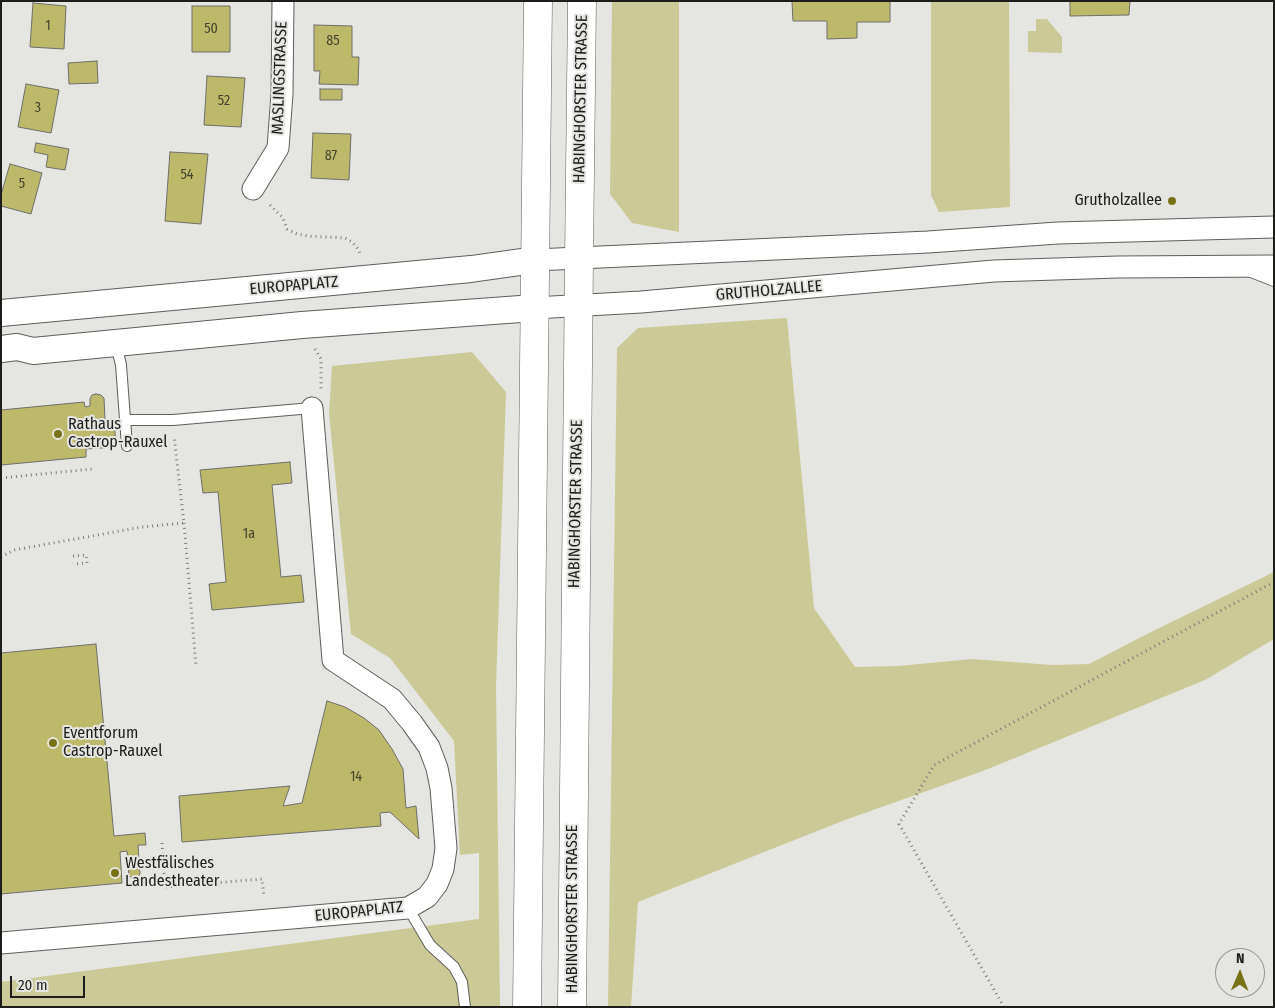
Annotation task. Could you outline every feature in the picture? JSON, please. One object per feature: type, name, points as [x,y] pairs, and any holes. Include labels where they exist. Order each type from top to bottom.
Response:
[{"type":"main road","points":[[527,1007],[538,1]]},
{"type":"main road","name":"HABINGHORSTER STRASSE","points":[[572,1007],[582,1]]},
{"type":"street","name":"MASLINGSTRASSE","points":[[253,189],[278,148],[282,94],[283,1]]},
{"type":"street","points":[[535,260],[928,242],[1058,234],[1274,226]]},
{"type":"street","name":"EUROPAPLATZ","points":[[1,313],[461,270],[535,260]]},
{"type":"street","name":"GRUTHOLZALLEE","points":[[534,308],[660,300],[994,271],[1118,267],[1274,266]]},
{"type":"street","points":[[1,349],[17,347],[33,351],[312,324],[534,308]]},
{"type":"street","name":"EUROPAPLATZ","points":[[54,309],[95,311],[106,320],[116,344]]},
{"type":"street","name":"EUROPAPLATZ","points":[[1,942],[408,908],[427,897],[437,884],[443,869],[446,848],[441,788],[437,768],[429,748],[392,699],[333,660],[312,408]]},
{"type":"lane","points":[[1239,267],[1274,281]]},
{"type":"lane","name":"EUROPAPLATZ","points":[[116,344],[120,359],[127,446]]},
{"type":"lane","points":[[126,420],[173,420],[312,408]]},
{"type":"lane","points":[[408,908],[430,945],[454,967],[462,982],[465,1007]]},
{"type":"path","points":[[253,189],[283,218],[287,229],[297,234],[308,236],[345,238],[352,242],[359,250],[360,255]]},
{"type":"path","points":[[173,420],[196,666]]},
{"type":"path","points":[[1,478],[93,469]]},
{"type":"path","points":[[1,557],[14,550],[142,527],[184,523]]},
{"type":"path","points":[[73,556],[86,555],[87,563],[73,564]]},
{"type":"path","points":[[1004,1007],[899,824],[934,766],[1274,582]]},
{"type":"path","points":[[162,843],[165,887],[262,879],[266,920]]},
{"type":"shaded area","points":[[612,1],[679,1],[679,232],[632,223],[610,194]]},
{"type":"shaded area","points":[[931,1],[1009,1],[1010,207],[939,212],[931,195]]},
{"type":"shaded area","points":[[1036,19],[1047,19],[1062,37],[1062,53],[1028,52],[1028,31],[1036,31]]},
{"type":"shaded area","points":[[787,318],[814,608],[855,667],[898,666],[972,659],[1052,665],[1089,664],[1274,572],[1274,639],[1205,680],[983,771],[845,820],[638,902],[631,1007],[608,1007],[617,348],[638,328]]},
{"type":"shaded area","points":[[472,352],[506,392],[496,686],[500,1007],[1,1007],[1,982],[479,919],[479,853],[460,855],[454,741],[390,658],[351,634],[329,413],[332,366]]},
{"type":"building","points":[[792,1],[890,1],[890,22],[857,22],[857,38],[827,39],[827,21],[793,21]]},
{"type":"building","points":[[1070,1],[1130,1],[1129,15],[1070,16]]},
{"type":"building","points":[[33,3],[66,6],[64,49],[30,47]]},
{"type":"building","points":[[192,6],[230,6],[230,52],[192,52]]},
{"type":"building","points":[[314,25],[352,26],[352,57],[359,57],[358,85],[319,84],[320,71],[314,71]]},
{"type":"building","points":[[97,61],[98,83],[69,84],[68,63]]},
{"type":"building","points":[[207,76],[245,78],[241,127],[204,125]]},
{"type":"building","points":[[26,84],[59,90],[51,133],[18,127]]},
{"type":"building","points":[[320,89],[342,89],[342,100],[320,100]]},
{"type":"building","points":[[313,133],[351,134],[349,180],[311,178]]},
{"type":"building","points":[[36,143],[69,149],[65,170],[46,167],[48,155],[34,152]]},
{"type":"building","points":[[170,152],[208,154],[201,224],[165,221]]},
{"type":"building","points":[[10,164],[42,173],[31,214],[1,206],[1,195]]},
{"type":"building","name":"Rathaus Castrop-Rauxel","points":[[96,394],[104,398],[105,420],[114,419],[116,447],[86,449],[86,457],[1,465],[1,410],[84,402],[85,407],[90,406],[92,395]]},
{"type":"building","points":[[290,462],[292,483],[272,485],[281,577],[301,575],[304,602],[212,610],[209,584],[226,582],[218,492],[203,493],[200,470]]},
{"type":"building","name":"Eventforum Castrop-Rauxel","points":[[96,644],[114,836],[145,833],[146,845],[138,845],[140,874],[138,877],[133,878],[129,876],[127,851],[120,852],[122,883],[1,894],[1,653]]},
{"type":"building","points":[[327,701],[345,707],[364,718],[379,730],[392,749],[403,769],[406,808],[416,806],[419,839],[390,812],[380,813],[381,826],[182,842],[179,796],[290,786],[283,806],[302,803]]},
{"type":"place","name":"Grutholzallee","points":[[1172,201]]},
{"type":"place","name":"Rathaus Castrop-Rauxel","points":[[58,434]]},
{"type":"place","name":"Eventforum Castrop-Rauxel","points":[[53,743]]},
{"type":"place","name":"Westfälisches Landestheater","points":[[115,873]]}]
